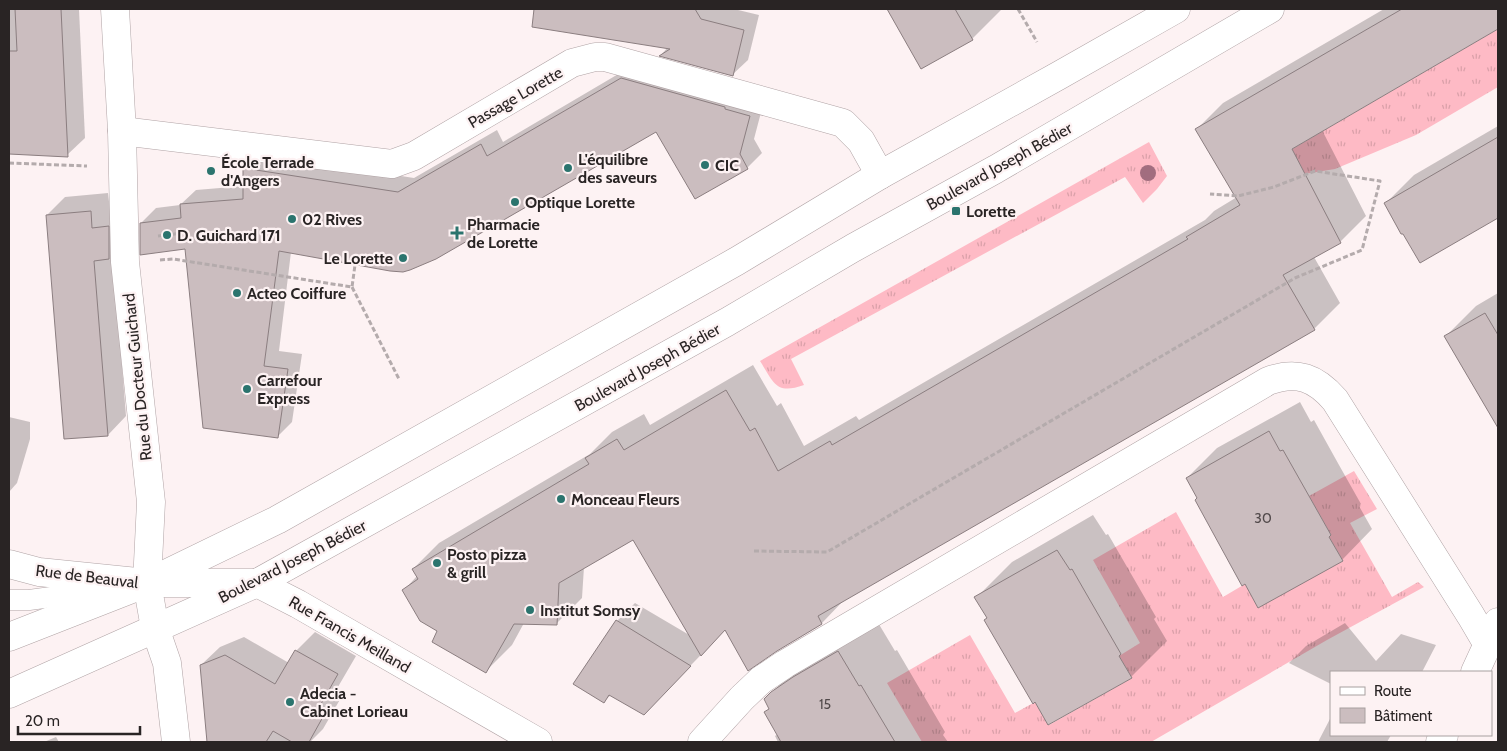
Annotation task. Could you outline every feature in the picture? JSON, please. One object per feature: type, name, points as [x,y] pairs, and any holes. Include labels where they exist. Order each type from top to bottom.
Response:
[{"type":"street","name":"Rue du Docteur Guichard","points":[[116,9],[122,131],[125,262],[151,502],[147,584],[155,628],[167,663],[176,742]]},
{"type":"street","points":[[9,637],[147,584],[277,520],[737,261],[880,175],[1176,9]]},
{"type":"street","name":"Boulevard Joseph Bédier","points":[[9,694],[257,582],[727,322],[853,248],[1012,160],[1270,9]]},
{"type":"street","name":"Passage Lorette","points":[[122,131],[392,164],[414,156],[572,63],[594,57],[605,57],[843,123],[861,141],[880,175]]},
{"type":"street","points":[[702,742],[761,680],[785,664],[1268,381],[1293,375],[1315,382],[1335,400],[1471,616],[1495,640],[1476,671]]},
{"type":"street","name":"Rue de Beauval","points":[[9,564],[39,572],[147,584]]},
{"type":"street","name":"Rue Francis Meilland","points":[[147,584],[257,582],[538,742]]},
{"type":"lane","name":"Rue de Beauval","points":[[9,600],[29,600],[147,584]]},
{"type":"path","points":[[1018,9],[1037,42]]},
{"type":"path","points":[[9,162],[123,168]]},
{"type":"path","points":[[754,551],[827,552],[1295,278],[1362,250],[1380,181],[1316,171],[1274,187],[1238,196],[1210,194]]},
{"type":"path","points":[[162,236],[182,233]]},
{"type":"path","points":[[158,260],[173,259],[352,287]]},
{"type":"path","points":[[355,265],[352,287],[399,379]]},
{"type":"green space","points":[[1498,29],[1498,87],[1416,135],[1335,169],[1229,186]]},
{"type":"green space","points":[[1149,142],[1167,176],[1143,203],[1125,177],[791,359],[804,385],[795,388],[781,388],[773,381],[760,361]]},
{"type":"green space","points":[[1354,471],[1377,509],[1350,523],[1392,597],[1418,582],[1424,587],[1327,640],[1151,742],[922,742],[887,683],[970,635],[1015,713],[1035,702],[1049,725],[1132,678],[1119,656],[1140,643],[1093,560],[1176,512],[1223,597],[1245,584],[1343,561],[1309,496]]},
{"type":"building","points":[[15,9],[61,9],[68,157],[9,154],[9,51],[17,51]]},
{"type":"building","points":[[534,9],[695,9],[701,19],[744,30],[733,76],[659,56],[670,49],[532,27]]},
{"type":"building","points":[[887,9],[955,9],[973,40],[921,69]]},
{"type":"building","points":[[1402,9],[1498,9],[1498,29],[1292,149],[1341,243],[1283,275],[1315,330],[818,616],[822,624],[748,671],[725,630],[701,656],[633,540],[559,583],[557,625],[514,624],[486,673],[432,642],[437,631],[420,621],[402,590],[418,579],[412,569],[589,464],[585,458],[617,439],[624,450],[726,390],[750,431],[755,428],[778,471],[830,441],[832,445],[1188,239],[1186,237],[1240,205],[1195,129]]},
{"type":"building","points":[[621,78],[725,107],[725,109],[750,116],[740,154],[748,169],[695,199],[656,132],[436,259],[410,270],[403,272],[390,271],[279,251],[264,366],[288,369],[278,438],[203,428],[185,249],[140,255],[140,223],[181,218],[180,204],[243,199],[243,168],[398,192],[481,144],[487,156]]},
{"type":"building","points":[[1498,137],[1498,218],[1420,263],[1384,203]]},
{"type":"building","points":[[91,211],[92,228],[109,226],[109,259],[94,261],[108,436],[64,439],[46,215]]},
{"type":"building","points":[[1485,313],[1498,335],[1498,428],[1444,336]]},
{"type":"building","points":[[1269,431],[1280,451],[1283,450],[1331,535],[1329,537],[1343,561],[1258,608],[1245,584],[1242,586],[1195,500],[1197,498],[1186,478]]},
{"type":"building","points":[[1057,550],[1070,570],[1072,569],[1121,654],[1119,656],[1132,678],[1048,725],[1035,702],[1033,704],[984,620],[987,618],[974,597]]},
{"type":"building","points":[[616,620],[691,666],[644,715],[609,695],[604,703],[573,684]]},
{"type":"building","points":[[295,650],[338,674],[317,711],[324,715],[309,742],[292,742],[273,731],[266,742],[207,742],[200,665],[225,655],[275,684]]},
{"type":"building","points":[[838,651],[895,742],[781,742],[764,712],[769,709],[764,699],[793,677]]},
{"type":"place","name":"CIC","points":[[705,165]]},
{"type":"place","name":"L'équilibre des saveurs","points":[[568,168]]},
{"type":"place","name":"École Terrade d'Angers","points":[[211,171]]},
{"type":"place","name":"Optique Lorette","points":[[515,202]]},
{"type":"place","name":"Lorette","points":[[956,211]]},
{"type":"place","name":"02 Rives","points":[[292,219]]},
{"type":"place","name":"Pharmacie de Lorette","points":[[457,233]]},
{"type":"place","name":"D. Guichard 171","points":[[167,235]]},
{"type":"place","name":"Le Lorette","points":[[403,258]]},
{"type":"place","name":"Acteo Coiffure","points":[[237,293]]},
{"type":"place","name":"Carrefour Express","points":[[247,389]]},
{"type":"place","name":"Monceau Fleurs","points":[[561,499]]},
{"type":"place","name":"Posto pizza & grill","points":[[437,563]]},
{"type":"place","name":"Institut Somsy","points":[[530,610]]},
{"type":"place","name":"Adecia - Cabinet Lorieau","points":[[290,702]]}]
